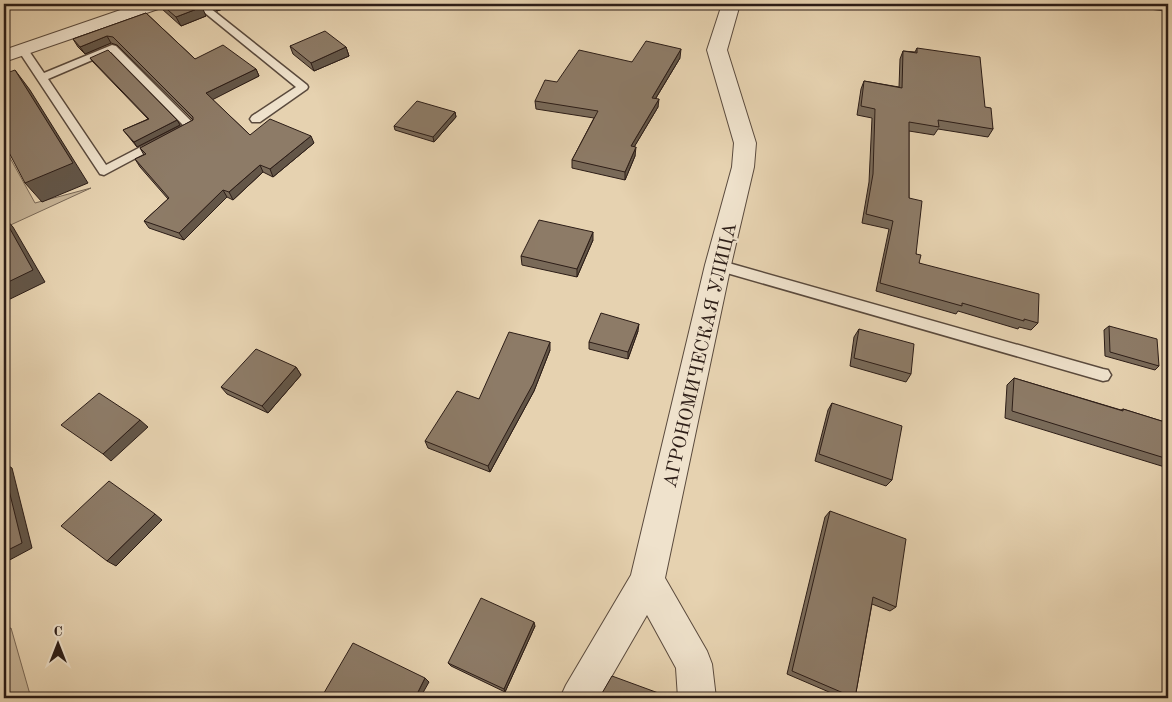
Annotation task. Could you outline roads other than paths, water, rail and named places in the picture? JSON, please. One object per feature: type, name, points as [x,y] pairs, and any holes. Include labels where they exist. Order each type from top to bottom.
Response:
[{"type":"street","points":[[4,56],[125,8],[155,4]]},
{"type":"street","name":"АГРОНОМИЧЕСКАЯ УЛИЦА","points":[[579,698],[647,581],[718,264],[743,168],[745,143],[718,50],[731,4]]},
{"type":"street","points":[[1152,4],[1168,6]]},
{"type":"street","points":[[647,581],[694,664],[697,698]]},
{"type":"lane","points":[[199,4],[303,87],[256,119]]},
{"type":"lane","points":[[23,50],[41,78],[104,171],[190,126],[112,48],[41,78]]},
{"type":"lane","points":[[718,264],[1103,375]]}]
